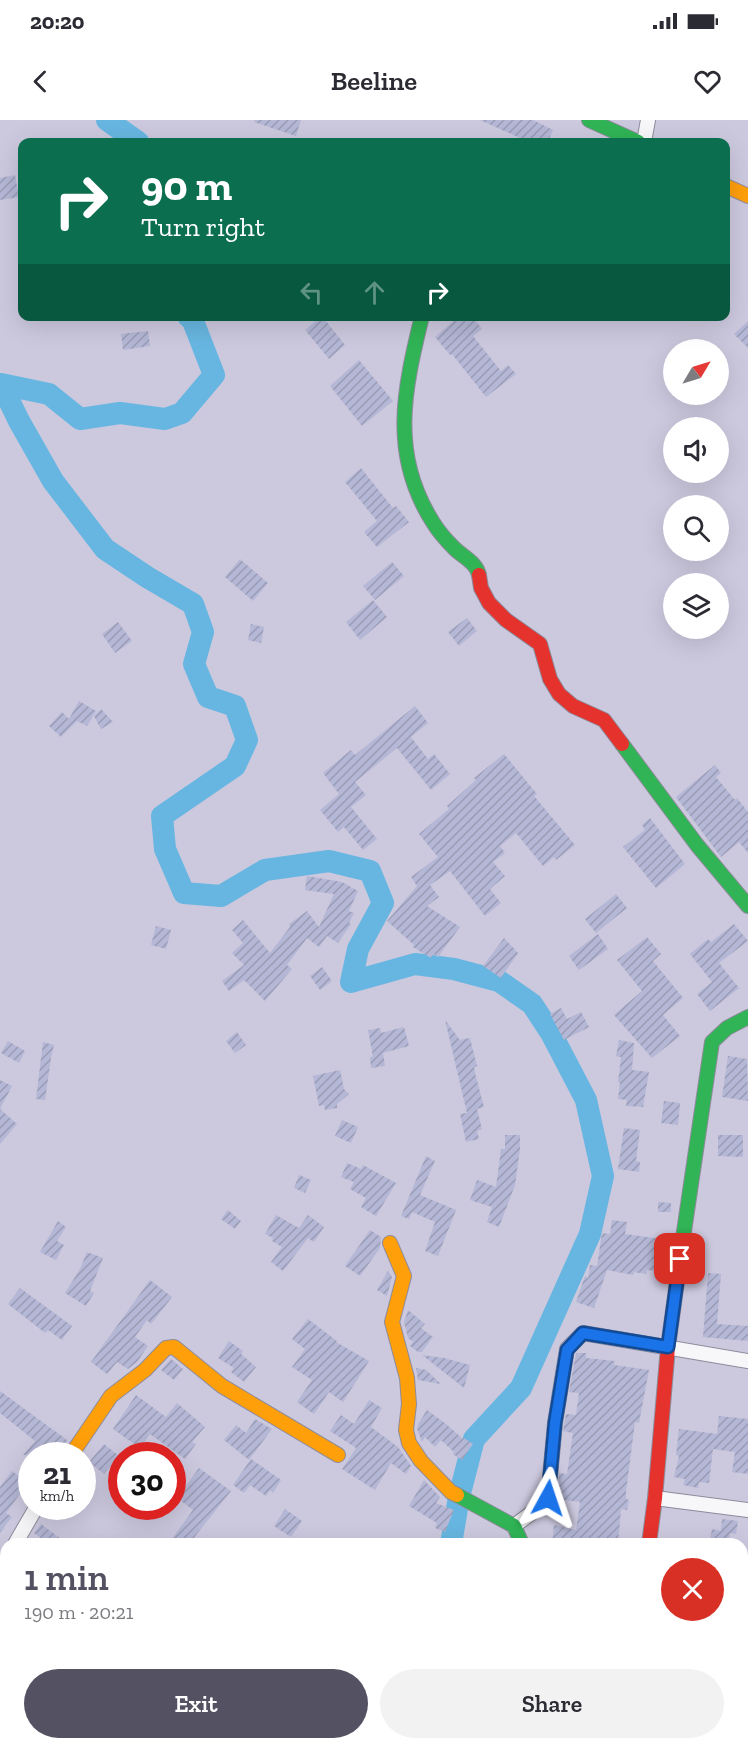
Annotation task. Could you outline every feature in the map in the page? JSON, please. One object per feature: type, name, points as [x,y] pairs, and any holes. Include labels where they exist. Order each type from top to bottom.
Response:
[{"type":"street","points":[[589,120],[615,138]]},
{"type":"street","points":[[645,138],[648,120]]},
{"type":"street","points":[[730,188],[748,196]]},
{"type":"street","points":[[421,321],[408,375],[404,436],[411,479],[434,524],[455,549],[475,566],[481,588],[489,603],[506,620],[540,644],[549,676],[561,698],[604,720],[697,845],[748,906]]},
{"type":"street","points":[[650,1538],[668,1347],[712,1042],[727,1028],[748,1017]]},
{"type":"street","points":[[390,1243],[404,1276],[392,1322],[407,1378],[409,1404],[406,1430],[409,1443],[421,1461],[451,1492],[514,1526],[519,1538]]},
{"type":"street","points":[[514,1526],[545,1503],[548,1498],[555,1423],[567,1350],[583,1333],[748,1361]]},
{"type":"street","points":[[81,1442],[111,1396],[144,1370],[166,1348],[174,1347],[222,1386],[338,1455]]},
{"type":"street","points":[[655,1498],[748,1510]]},
{"type":"street","points":[[18,1538],[29,1520]]},
{"type":"building","points":[[255,120],[301,120],[296,136],[254,122]]},
{"type":"building","points":[[480,120],[533,120],[553,130],[550,138],[520,138]]},
{"type":"building","points":[[15,175],[18,197],[0,200],[0,178]]},
{"type":"building","points":[[316,321],[326,321],[345,345],[329,359],[305,330]]},
{"type":"building","points":[[453,321],[476,321],[482,329],[473,336],[501,371],[508,365],[516,374],[486,397],[452,354],[450,355],[435,337]]},
{"type":"building","points":[[748,321],[748,348],[734,334]]},
{"type":"building","points":[[148,331],[150,346],[123,350],[121,334]]},
{"type":"building","points":[[359,360],[393,401],[362,426],[330,386]]},
{"type":"building","points":[[361,468],[393,508],[396,506],[409,522],[377,547],[364,532],[377,521],[345,482]]},
{"type":"building","points":[[240,559],[268,583],[253,601],[225,577]]},
{"type":"building","points":[[392,562],[404,576],[375,600],[363,586]]},
{"type":"building","points":[[373,600],[387,617],[360,640],[346,622]]},
{"type":"building","points":[[467,618],[477,631],[459,646],[448,632]]},
{"type":"building","points":[[118,622],[132,641],[115,653],[102,634]]},
{"type":"building","points":[[251,624],[264,627],[261,643],[248,640]]},
{"type":"building","points":[[79,701],[96,711],[87,726],[77,721],[61,737],[49,726],[62,712],[69,719]]},
{"type":"building","points":[[415,706],[428,723],[411,737],[428,759],[434,754],[450,774],[431,790],[397,748],[355,782],[366,795],[351,807],[377,839],[363,850],[344,827],[338,832],[320,810],[339,794],[323,773],[351,750],[355,755]]},
{"type":"building","points":[[101,709],[113,722],[101,729],[94,716]]},
{"type":"building","points":[[504,754],[537,794],[534,796],[575,845],[556,860],[554,857],[543,866],[516,833],[500,846],[505,853],[493,862],[505,876],[490,889],[501,903],[485,916],[450,871],[430,885],[439,897],[427,906],[460,927],[438,957],[433,954],[431,958],[413,947],[414,945],[387,921],[417,886],[411,877],[438,857],[419,834],[449,809],[447,806],[476,780],[474,778]]},
{"type":"building","points":[[715,765],[721,773],[716,777],[748,812],[748,853],[739,842],[721,857],[676,797]]},
{"type":"building","points":[[650,818],[685,864],[656,888],[623,847],[645,830],[642,825]]},
{"type":"building","points":[[307,876],[342,882],[358,891],[349,911],[354,913],[349,923],[351,924],[338,943],[327,936],[319,947],[307,938],[287,965],[292,969],[265,1001],[244,980],[229,991],[222,981],[244,965],[232,953],[243,943],[232,930],[243,920],[270,953],[290,927],[289,924],[307,911],[319,927],[334,894],[305,890]]},
{"type":"building","points":[[616,894],[627,908],[596,933],[585,919]]},
{"type":"building","points":[[734,924],[748,941],[719,963],[739,988],[710,1011],[697,994],[712,982],[690,954],[708,939],[711,942]]},
{"type":"building","points":[[156,926],[171,930],[166,949],[151,945]]},
{"type":"building","points":[[598,934],[608,949],[579,970],[569,956]]},
{"type":"building","points":[[647,937],[661,954],[653,961],[683,998],[663,1015],[680,1036],[652,1058],[614,1015],[642,991],[617,960]]},
{"type":"building","points":[[504,938],[518,953],[501,978],[483,966]]},
{"type":"building","points":[[322,967],[332,981],[320,990],[310,976]]},
{"type":"building","points":[[561,1008],[567,1019],[581,1012],[589,1027],[564,1040],[550,1014]]},
{"type":"building","points":[[445,1020],[460,1040],[470,1038],[477,1066],[474,1067],[484,1107],[477,1109],[482,1129],[477,1131],[479,1139],[466,1142],[460,1114],[467,1113]]},
{"type":"building","points":[[404,1027],[409,1046],[383,1053],[385,1066],[371,1068],[370,1057],[373,1057],[368,1030],[380,1028],[381,1033]]},
{"type":"building","points":[[237,1032],[246,1045],[235,1053],[226,1041]]},
{"type":"building","points":[[619,1040],[634,1043],[632,1070],[649,1072],[643,1107],[626,1106],[627,1100],[618,1099],[621,1057],[616,1056]]},
{"type":"building","points":[[8,1041],[25,1051],[19,1063],[1,1053]]},
{"type":"building","points":[[43,1042],[54,1045],[45,1100],[36,1099]]},
{"type":"building","points":[[728,1056],[747,1059],[748,1101],[722,1097]]},
{"type":"building","points":[[340,1070],[344,1089],[349,1094],[337,1104],[337,1108],[325,1110],[324,1105],[319,1106],[313,1076]]},
{"type":"building","points":[[0,1080],[12,1086],[0,1109]]},
{"type":"building","points":[[664,1101],[680,1103],[678,1125],[661,1123]]},
{"type":"building","points":[[0,1109],[17,1124],[0,1144]]},
{"type":"building","points":[[342,1120],[358,1127],[351,1143],[335,1136]]},
{"type":"building","points":[[624,1128],[640,1130],[636,1161],[640,1162],[639,1172],[618,1169]]},
{"type":"building","points":[[505,1135],[520,1135],[520,1149],[515,1185],[499,1227],[487,1222],[492,1207],[470,1200],[477,1180],[496,1187],[501,1149],[505,1149]]},
{"type":"building","points":[[718,1135],[743,1135],[743,1157],[718,1156]]},
{"type":"building","points":[[426,1156],[435,1161],[420,1195],[456,1210],[438,1256],[425,1251],[435,1222],[412,1212],[409,1219],[401,1216]]},
{"type":"building","points":[[347,1163],[361,1169],[363,1165],[396,1183],[376,1216],[361,1207],[366,1198],[350,1189],[354,1182],[341,1177]]},
{"type":"building","points":[[299,1175],[311,1180],[305,1193],[294,1188]]},
{"type":"building","points":[[658,1202],[671,1203],[671,1212],[658,1212]]},
{"type":"building","points":[[228,1210],[241,1221],[235,1229],[221,1219]]},
{"type":"building","points":[[276,1215],[299,1228],[308,1215],[324,1227],[314,1242],[308,1238],[283,1271],[271,1262],[282,1247],[265,1234]]},
{"type":"building","points":[[612,1220],[627,1222],[625,1234],[669,1240],[665,1272],[647,1270],[646,1274],[634,1272],[633,1275],[607,1270],[594,1308],[576,1302],[585,1276],[588,1278],[590,1265],[597,1266],[602,1233],[610,1234]]},
{"type":"building","points":[[58,1221],[66,1227],[57,1241],[64,1245],[56,1260],[40,1252]]},
{"type":"building","points":[[370,1230],[381,1237],[380,1248],[360,1276],[345,1266]]},
{"type":"building","points":[[87,1252],[103,1258],[90,1291],[94,1293],[86,1306],[65,1293],[80,1269]]},
{"type":"building","points":[[388,1271],[392,1277],[387,1296],[377,1290]]},
{"type":"building","points":[[708,1273],[721,1274],[717,1324],[748,1326],[748,1341],[703,1337]]},
{"type":"building","points":[[150,1280],[172,1297],[151,1324],[147,1320],[135,1337],[148,1346],[137,1362],[128,1369],[117,1362],[107,1374],[91,1362]]},
{"type":"building","points":[[20,1288],[72,1326],[62,1340],[48,1330],[45,1333],[8,1304]]},
{"type":"building","points":[[408,1310],[425,1324],[421,1328],[433,1337],[422,1352],[410,1346],[413,1342],[408,1338],[404,1322]]},
{"type":"building","points":[[308,1319],[336,1342],[369,1361],[343,1402],[329,1392],[314,1414],[297,1402],[312,1380],[292,1367],[305,1349],[292,1339]]},
{"type":"building","points":[[229,1341],[243,1351],[241,1354],[256,1367],[244,1382],[231,1372],[234,1368],[218,1358]]},
{"type":"building","points":[[576,1353],[586,1353],[586,1358],[615,1361],[614,1365],[649,1370],[639,1423],[635,1422],[626,1492],[626,1499],[629,1500],[627,1510],[621,1509],[619,1538],[553,1538],[554,1525],[576,1530],[580,1502],[557,1499],[559,1473],[567,1474],[573,1433],[563,1431],[566,1414],[576,1415],[579,1393],[569,1392]]},
{"type":"building","points":[[422,1355],[470,1365],[464,1388]]},
{"type":"building","points":[[171,1359],[183,1369],[174,1380],[161,1370]]},
{"type":"building","points":[[416,1368],[426,1370],[441,1384],[418,1380]]},
{"type":"building","points":[[0,1391],[67,1440],[66,1442],[34,1442],[0,1413]]},
{"type":"building","points":[[136,1395],[166,1417],[177,1403],[205,1427],[192,1442],[196,1444],[186,1458],[186,1442],[161,1442],[150,1434],[144,1442],[131,1442],[113,1429]]},
{"type":"building","points":[[369,1400],[382,1408],[371,1427],[398,1447],[411,1466],[406,1474],[391,1463],[375,1490],[342,1469],[356,1448],[330,1431],[341,1415],[354,1424]]},
{"type":"building","points":[[427,1410],[463,1439],[473,1444],[462,1460],[453,1454],[454,1452],[441,1440],[435,1447],[425,1437],[422,1442],[417,1429]]},
{"type":"building","points":[[719,1416],[748,1419],[748,1474],[732,1472],[735,1452],[713,1449],[709,1483],[699,1482],[698,1488],[683,1485],[685,1479],[674,1477],[679,1456],[676,1455],[679,1429],[717,1434]]},
{"type":"building","points":[[255,1419],[272,1429],[249,1460],[224,1440],[236,1425],[246,1433]]},
{"type":"building","points":[[104,1444],[108,1447],[108,1469],[104,1474],[96,1468],[96,1454]]},
{"type":"building","points":[[251,1459],[281,1480],[273,1493],[270,1490],[266,1496],[250,1485],[244,1493],[233,1485]]},
{"type":"building","points":[[199,1468],[231,1491],[194,1538],[172,1538],[193,1510],[186,1505],[186,1486]]},
{"type":"building","points":[[12,1471],[18,1476],[18,1497],[6,1513],[12,1517],[0,1533],[0,1487]]},
{"type":"building","points":[[424,1480],[440,1497],[436,1503],[454,1510],[445,1532],[435,1528],[437,1523],[409,1506]]},
{"type":"building","points":[[285,1509],[302,1521],[291,1537],[274,1526]]},
{"type":"building","points":[[722,1519],[738,1521],[736,1534],[730,1533],[730,1538],[710,1538],[712,1529],[721,1531]]},
{"type":"building","points":[[41,1524],[60,1538],[41,1538],[34,1533]]},
{"type":"waterway","points":[[107,120],[132,138]]},
{"type":"waterway","points":[[193,321],[214,375],[182,413],[165,419],[120,413],[80,419],[49,394],[1,384],[53,481],[105,549],[193,604],[203,632],[194,664],[208,697],[235,706],[247,740],[235,766],[162,816],[165,849],[184,893],[221,896],[265,870],[329,861],[370,871],[383,903],[358,949],[351,982],[415,964],[454,969],[499,981],[532,1004],[551,1033],[586,1100],[603,1176],[590,1234],[521,1388],[474,1439],[459,1497],[452,1538]]},
{"type":"traffic: fast","points":[[589,120],[629,138]]},
{"type":"traffic: fast","points":[[421,321],[410,370],[404,422],[411,473],[420,498],[436,527],[454,548],[472,563],[479,575]]},
{"type":"traffic: fast","points":[[622,744],[697,845],[748,906]]},
{"type":"traffic: fast","points":[[682,1245],[712,1042],[727,1028],[748,1017]]},
{"type":"traffic: fast","points":[[457,1495],[514,1526],[519,1538]]},
{"type":"traffic: slow","points":[[730,188],[748,196]]},
{"type":"traffic: slow","points":[[390,1243],[404,1276],[392,1322],[407,1378],[409,1404],[406,1430],[409,1443],[421,1461],[451,1492],[457,1495]]},
{"type":"traffic: slow","points":[[80,1442],[111,1396],[145,1370],[166,1348],[174,1347],[222,1386],[338,1455]]},
{"type":"traffic: jam","points":[[479,575],[481,588],[489,603],[506,620],[540,644],[550,679],[559,694],[573,706],[604,720],[622,744]]},
{"type":"traffic: jam","points":[[650,1538],[668,1347],[682,1245]]},
{"type":"route","points":[[548,1498],[555,1423],[567,1350],[583,1333],[668,1347],[680,1259]]}]
